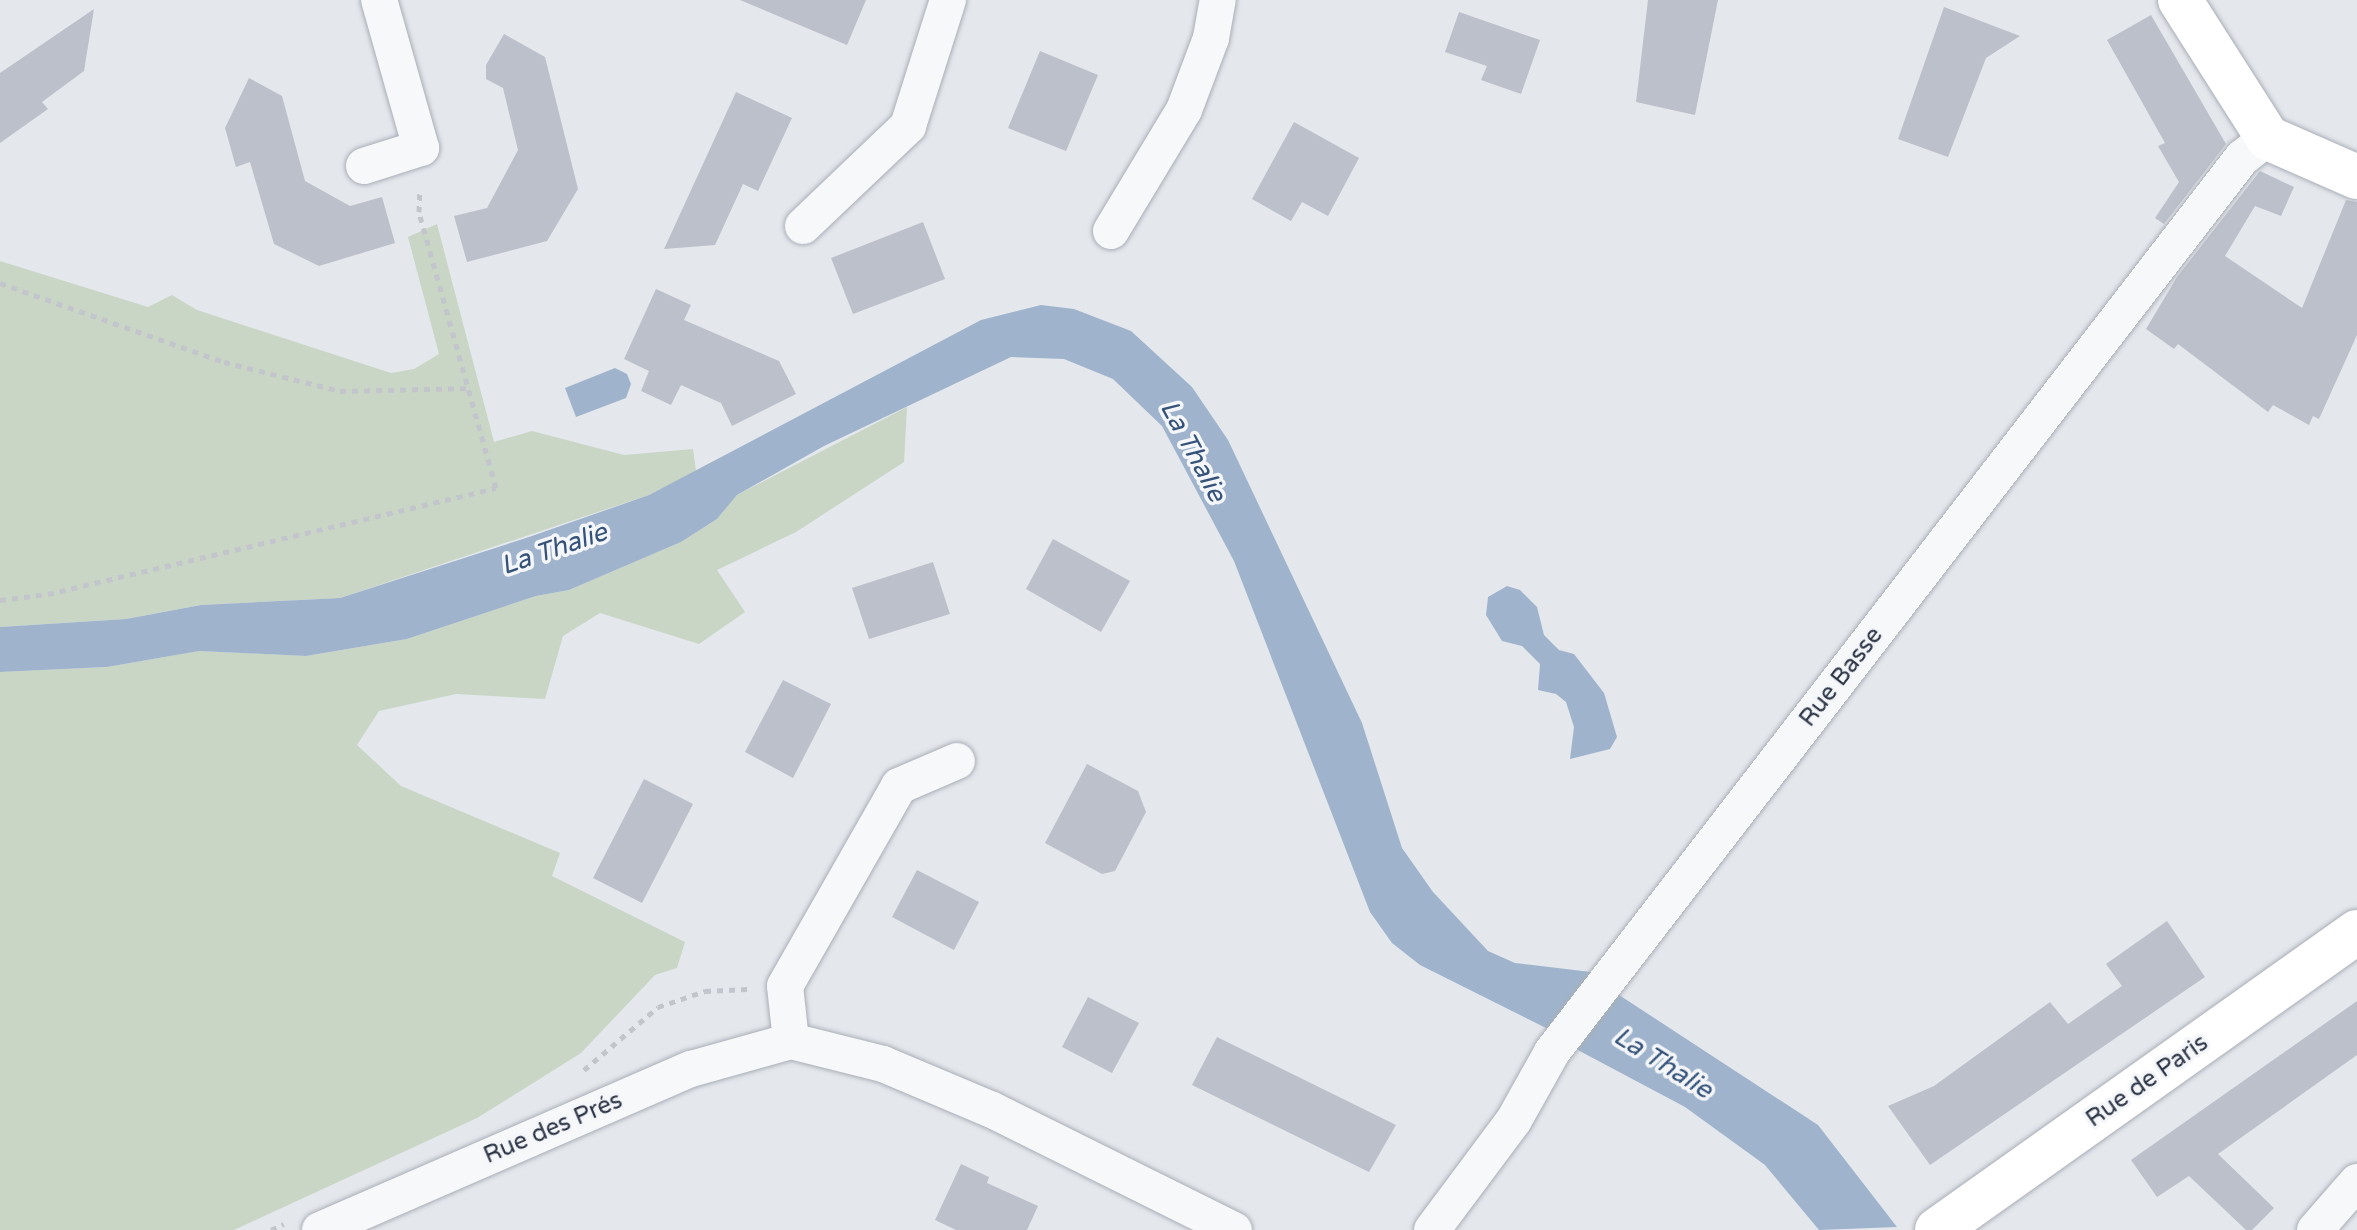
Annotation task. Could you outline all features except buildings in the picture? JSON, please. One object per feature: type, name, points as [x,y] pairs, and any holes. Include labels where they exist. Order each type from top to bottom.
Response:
[{"type":"main road","points":[[2180,0],[2268,138],[2357,177]]},
{"type":"main road","name":"Rue de Paris","points":[[1937,1230],[2357,932]]},
{"type":"street","points":[[364,166],[421,148],[379,0]]},
{"type":"street","points":[[803,226],[908,126],[948,0]]},
{"type":"street","points":[[1111,231],[1184,110],[1211,38],[1218,0]]},
{"type":"street","name":"Rue Basse","points":[[1432,1230],[1514,1120],[1552,1052],[1619,964],[2242,158],[2268,138]]},
{"type":"street","points":[[791,1041],[785,986],[899,786],[957,761]]},
{"type":"street","name":"Rue des Prés","points":[[320,1230],[691,1069],[791,1041],[883,1064],[924,1081],[1234,1230]]},
{"type":"street","points":[[2315,1230],[2357,1182]]},
{"type":"path","points":[[0,600],[48,594],[496,488],[419,212],[421,148]]},
{"type":"path","points":[[0,283],[224,362],[340,391],[468,388]]},
{"type":"green space","points":[[437,224],[494,442],[532,431],[624,455],[693,449],[696,471],[649,495],[340,598],[201,605],[126,619],[0,627],[0,261],[148,307],[172,295],[197,310],[391,373],[414,369],[439,354],[408,237]]},
{"type":"green space","points":[[907,407],[904,462],[796,532],[717,570],[745,612],[699,644],[600,613],[563,636],[545,699],[456,694],[379,711],[357,745],[401,786],[560,853],[552,876],[685,942],[677,968],[655,975],[581,1053],[477,1118],[234,1230],[0,1230],[0,672],[107,667],[198,651],[306,656],[407,639],[536,596],[569,590],[681,542],[717,519],[737,495]]},
{"type":"water","name":"La Thalie","points":[[1041,305],[1074,309],[1131,331],[1192,387],[1228,440],[1362,723],[1402,848],[1433,892],[1488,951],[1515,963],[1591,972],[1548,1029],[1420,965],[1392,943],[1370,912],[1234,561],[1162,426],[1113,379],[1064,359],[1011,357],[824,446],[737,495],[717,519],[681,542],[569,590],[536,596],[407,639],[306,656],[199,651],[107,667],[0,672],[0,627],[126,619],[201,605],[340,598],[649,495],[981,320]]},
{"type":"water","points":[[615,368],[627,374],[631,384],[626,398],[576,417],[565,388]]},
{"type":"water","points":[[1507,586],[1520,590],[1537,607],[1544,635],[1559,650],[1574,654],[1604,693],[1617,737],[1610,749],[1570,759],[1574,727],[1566,702],[1556,694],[1538,690],[1540,664],[1522,646],[1502,641],[1486,615],[1488,597]]},
{"type":"water","name":"La Thalie","points":[[1616,993],[1818,1125],[1897,1227],[1819,1230],[1765,1165],[1685,1107],[1574,1048]]}]
